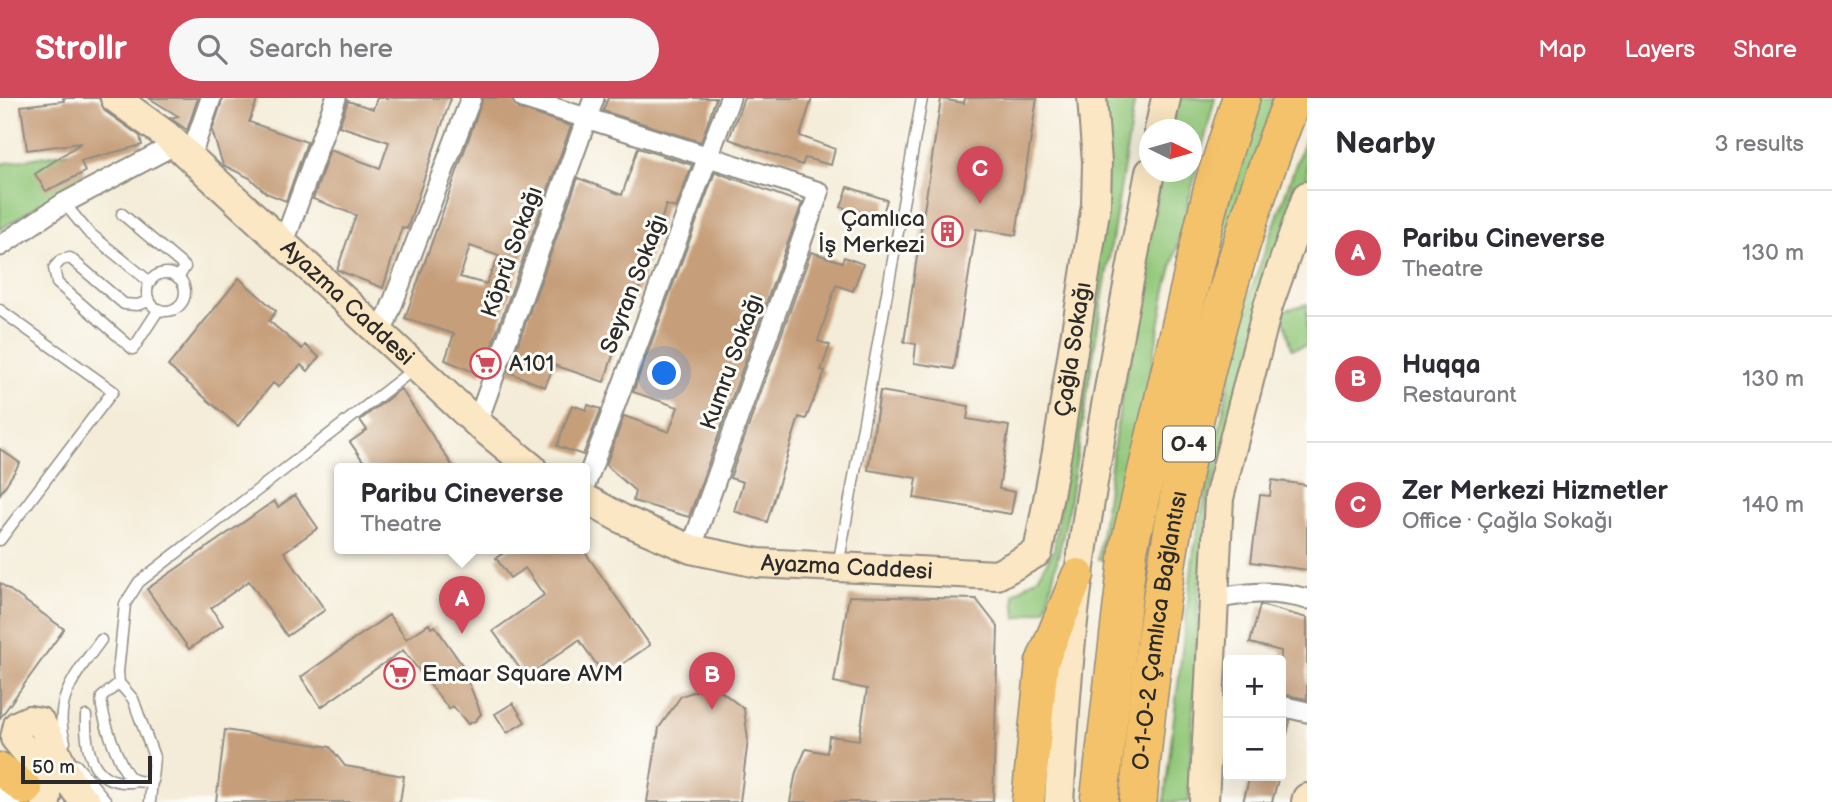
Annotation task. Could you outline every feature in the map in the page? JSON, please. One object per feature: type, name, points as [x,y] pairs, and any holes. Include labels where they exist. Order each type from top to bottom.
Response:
[{"type":"highway","name":"O-1-O-2 Çamlıca Bağlantısı","points":[[1099,802],[1129,547],[1213,186],[1241,98]]},
{"type":"highway","name":"O-1-O-2 Çamlıca Bağlantısı","points":[[1138,802],[1148,676],[1174,508],[1217,322],[1257,188],[1293,98]]},
{"type":"main road","points":[[1028,802],[1042,662],[1078,575]]},
{"type":"main road","points":[[0,769],[21,796]]},
{"type":"street","name":"Ayazma Caddesi","points":[[115,98],[177,146],[477,423],[526,463]]},
{"type":"street","name":"Ayazma Caddesi","points":[[130,98],[158,119],[177,146]]},
{"type":"street","points":[[0,246],[64,203],[177,146],[211,98]]},
{"type":"street","points":[[283,245],[336,98]]},
{"type":"street","points":[[382,334],[471,98]]},
{"type":"street","points":[[523,98],[591,107],[709,156]]},
{"type":"street","name":"Seyran Sokağı","points":[[590,472],[730,98]]},
{"type":"street","points":[[1157,98],[1158,119]]},
{"type":"street","points":[[1161,119],[1166,98]]},
{"type":"street","name":"Çağla Sokağı","points":[[997,575],[1038,552],[1057,452],[1096,205],[1092,99]]},
{"type":"street","name":"Köprü Sokağı","points":[[477,423],[591,107]]},
{"type":"street","name":"Kumru Sokağı","points":[[691,549],[819,192],[709,156]]},
{"type":"street","name":"Çağla Sokağı","points":[[1059,802],[1066,684],[1078,575],[1124,302],[1148,182]]},
{"type":"street","points":[[1204,802],[1218,705],[1212,600],[1219,498],[1268,306],[1307,196]]},
{"type":"street","name":"Ayazma Caddesi","points":[[590,501],[624,520],[691,549],[758,563],[997,575]]},
{"type":"street","points":[[1212,600],[1247,591],[1281,592],[1307,599]]},
{"type":"street","points":[[1286,707],[1307,712]]},
{"type":"street","points":[[21,796],[49,790],[43,776],[15,738],[18,725],[29,720],[40,722],[48,733],[60,767],[86,802]]},
{"type":"lane","points":[[837,568],[922,98]]},
{"type":"lane","points":[[64,203],[88,232],[150,282]]},
{"type":"lane","points":[[122,214],[185,267],[178,278]]},
{"type":"lane","points":[[150,301],[124,304],[70,258],[61,260],[54,268],[57,283],[133,349],[159,310]]},
{"type":"lane","points":[[160,274],[178,278],[185,289],[182,302],[172,310],[159,310],[150,301],[150,282],[160,274]]},
{"type":"lane","points":[[0,310],[113,391],[0,541]]},
{"type":"lane","points":[[150,802],[154,757],[133,699],[119,683],[117,657],[125,604],[139,582],[417,367]]},
{"type":"lane","points":[[101,640],[66,690],[60,718],[66,748],[86,780],[107,802]]},
{"type":"lane","points":[[119,683],[102,697],[101,711],[125,771],[139,781]]},
{"type":"lane","points":[[86,716],[85,744],[95,765],[106,776],[117,782],[153,781]]},
{"type":"green space","points":[[1103,98],[1135,98],[1067,517],[1046,609],[1016,619],[1014,594],[1038,577],[1054,550],[1105,192]]},
{"type":"green space","points":[[1178,98],[1215,98],[1202,149],[1202,119],[1173,119]]},
{"type":"green space","points":[[1261,98],[1279,98],[1219,269],[1209,268],[1237,160],[1241,160]]},
{"type":"green space","points":[[1307,133],[1307,184],[1210,495],[1199,585],[1189,802],[1164,802],[1194,550],[1245,307]]},
{"type":"green space","points":[[74,151],[83,175],[0,230],[0,164]]},
{"type":"green space","points":[[1159,182],[1194,182],[1165,294],[1116,561],[1098,559],[1115,437]]},
{"type":"green space","points":[[1307,304],[1307,345],[1292,349],[1282,311]]},
{"type":"building","points":[[63,98],[99,98],[105,111],[140,136],[142,145],[81,161],[85,172],[46,191],[35,174],[81,143],[27,150],[21,106],[64,101]]},
{"type":"building","points":[[149,98],[198,98],[187,130],[170,118],[178,116]]},
{"type":"building","points":[[223,98],[258,98],[249,122],[307,142],[286,201],[266,193],[250,178],[223,165],[212,131]]},
{"type":"building","points":[[377,98],[451,98],[407,229],[402,227],[383,288],[337,270],[356,215],[313,199],[330,150],[380,168],[389,142],[339,126],[348,101],[373,109]]},
{"type":"building","points":[[483,98],[511,98],[519,109],[571,126],[481,375],[445,360],[454,334],[405,318]],"holes":[[[470,246],[499,256],[486,284],[460,277]]]},
{"type":"building","points":[[608,98],[716,98],[701,142],[603,111]]},
{"type":"building","points":[[744,98],[812,98],[800,136],[835,149],[831,165],[805,158],[802,165],[729,139]]},
{"type":"building","name":"Çamlıca İş Merkezi","points":[[965,98],[1037,98],[1016,235],[976,229],[954,369],[914,363],[916,344],[904,342],[941,99],[964,103]]},
{"type":"building","points":[[638,148],[692,165],[676,208],[666,205],[635,301],[632,299],[604,382],[554,365],[545,387],[508,372],[578,178],[622,195]]},
{"type":"building","points":[[715,172],[802,203],[689,517],[633,501],[635,491],[606,465],[624,416],[669,432],[678,407],[633,392]]},
{"type":"building","points":[[848,187],[887,200],[881,220],[841,207]]},
{"type":"building","points":[[811,252],[842,262],[844,257],[863,264],[853,291],[836,285],[818,341],[830,345],[821,370],[825,371],[806,419],[799,417],[767,522],[734,511],[743,482],[730,478]]},
{"type":"building","points":[[239,278],[276,311],[269,321],[302,349],[305,345],[319,357],[308,371],[301,365],[278,387],[273,383],[238,426],[168,366]]},
{"type":"building","points":[[401,389],[451,463],[365,463],[350,442],[367,430],[360,420]]},
{"type":"building","points":[[880,391],[969,406],[967,419],[1009,426],[999,489],[1015,492],[1011,514],[914,498],[917,478],[868,470]]},
{"type":"building","points":[[572,405],[586,410],[588,405],[601,409],[583,455],[557,446]]},
{"type":"building","points":[[0,449],[20,463],[0,494]]},
{"type":"building","points":[[1272,480],[1307,485],[1307,570],[1251,562],[1260,495],[1270,496]]},
{"type":"building","points":[[295,495],[318,528],[284,552],[325,610],[287,636],[249,581],[211,608],[223,625],[189,649],[147,589],[274,501],[278,507]]},
{"type":"building","points":[[502,554],[586,554],[650,645],[605,676],[579,640],[526,677],[493,631],[544,595],[525,568],[510,578],[496,558]]},
{"type":"building","points":[[0,583],[64,629],[0,718]]},
{"type":"building","points":[[849,596],[976,599],[998,627],[993,802],[790,802],[796,772],[806,749],[827,753],[829,736],[859,740],[867,689],[834,682]]},
{"type":"building","points":[[1260,605],[1307,618],[1307,699],[1286,695],[1286,655],[1281,655],[1281,651],[1250,643]]},
{"type":"building","points":[[389,615],[406,639],[429,624],[431,628],[435,626],[462,665],[481,714],[475,721],[468,724],[453,706],[449,709],[403,650],[321,707],[301,677]]},
{"type":"building","points":[[713,685],[744,709],[748,740],[740,802],[647,802],[659,728],[681,696]]},
{"type":"building","points":[[513,703],[525,722],[507,733],[495,714]]},
{"type":"building","points":[[1286,720],[1290,721],[1286,737]]},
{"type":"building","points":[[225,730],[330,747],[345,766],[404,776],[400,802],[216,802]]},
{"type":"building","points":[[1249,781],[1278,781],[1272,802],[1243,802]]},
{"type":"place","name":"Zer Merkezi Hizmetler","points":[[980,204]]},
{"type":"place","name":"Çamlıca İş Merkezi","points":[[948,232]]},
{"type":"place","name":"A101","points":[[486,364]]},
{"type":"place","name":"Paribu Cineverse","points":[[462,634]]},
{"type":"place","name":"Emaar Square AVM","points":[[399,674]]},
{"type":"place","name":"Huqqa","points":[[712,710]]}]
